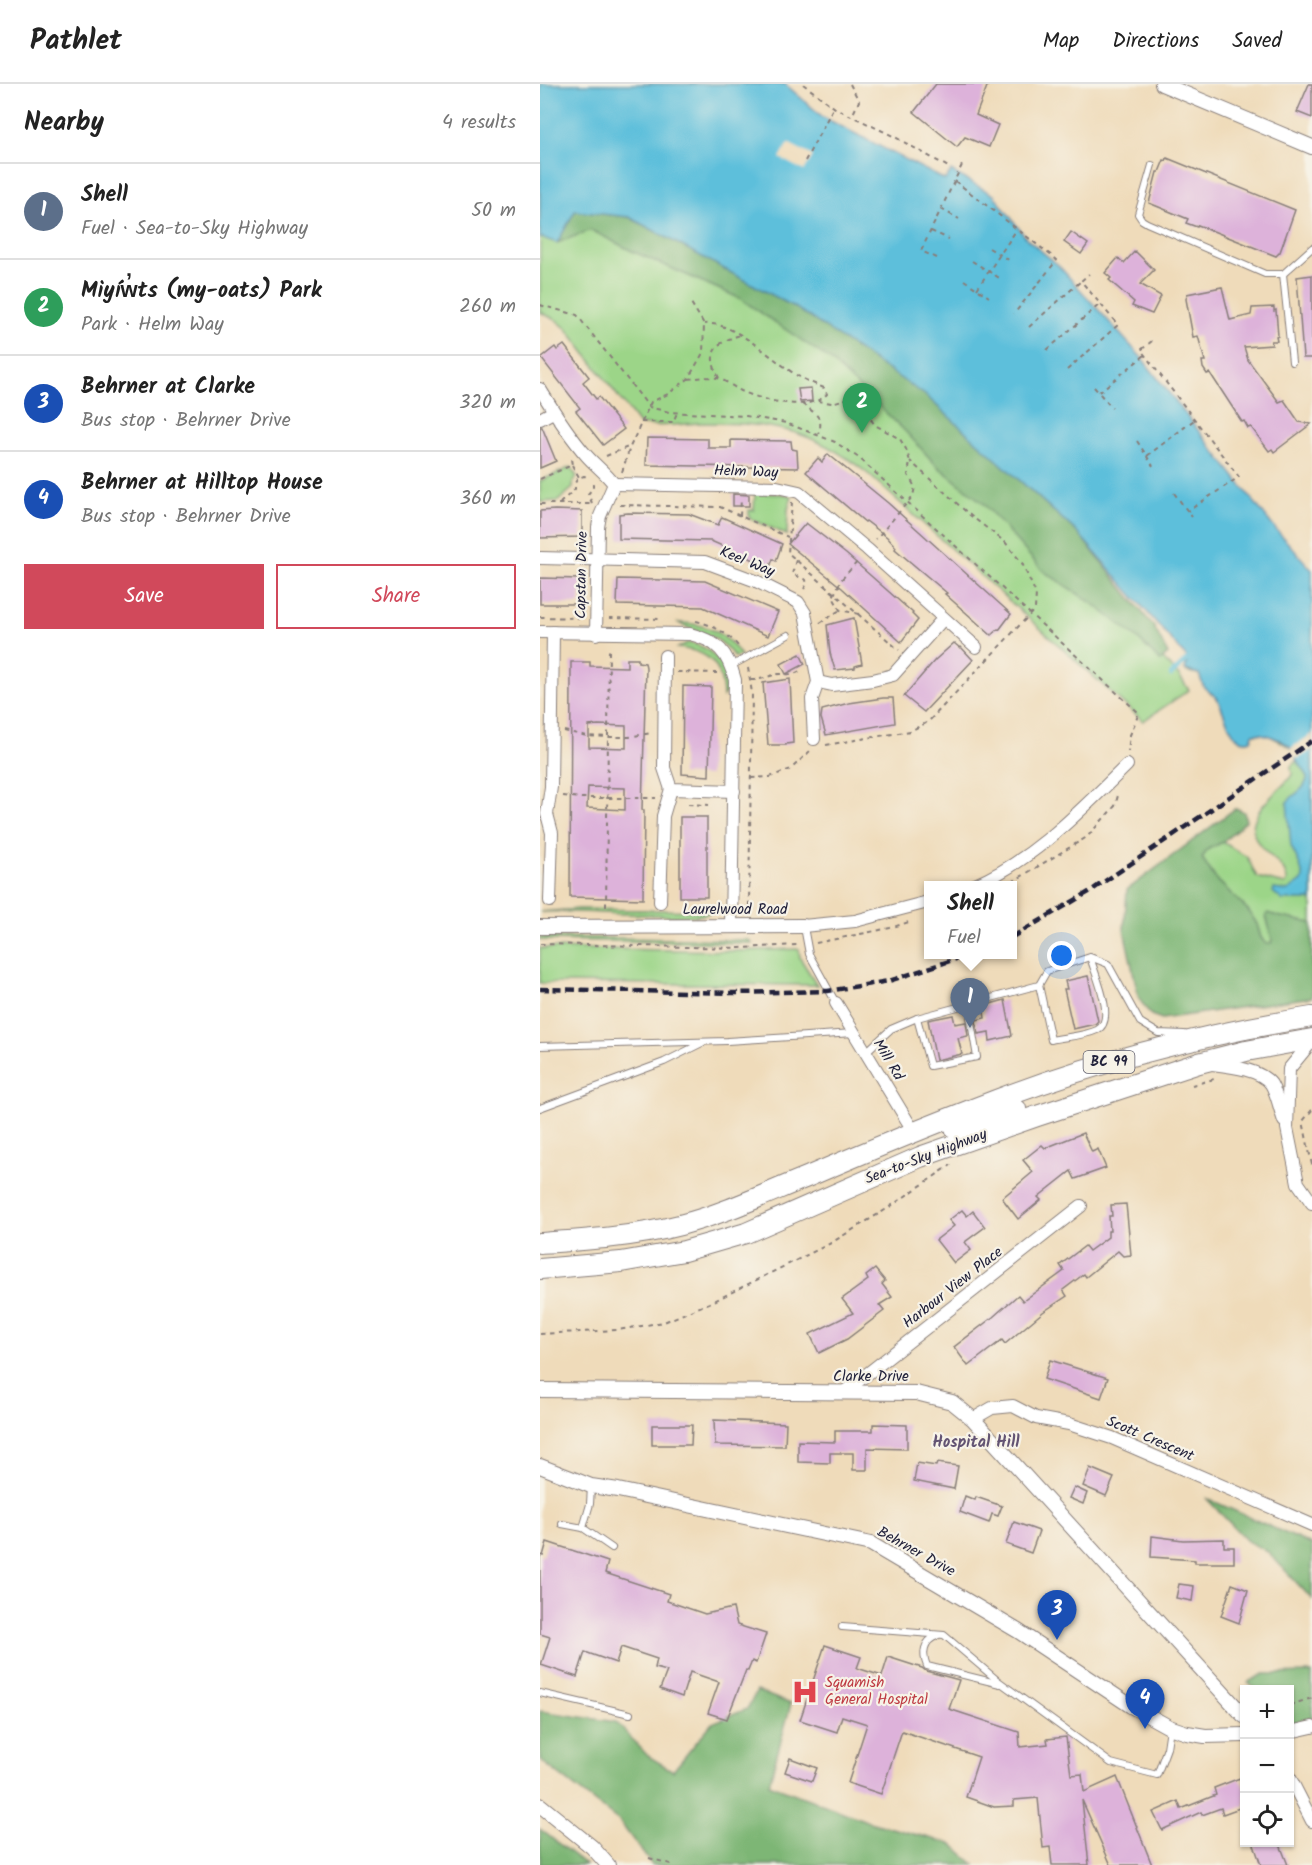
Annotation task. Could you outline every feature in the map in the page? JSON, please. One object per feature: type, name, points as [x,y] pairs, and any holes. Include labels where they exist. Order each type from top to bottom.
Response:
[{"type":"highway","name":"Sea-to-Sky Highway","points":[[540,1243],[603,1239],[679,1226],[734,1207],[914,1132],[1059,1076],[1155,1048],[1312,1017]]},
{"type":"highway","name":"Sea-to-Sky Highway","points":[[540,1269],[569,1268],[684,1251],[746,1233],[920,1157],[1037,1116],[1199,1063],[1246,1051],[1312,1040]]},
{"type":"highway","points":[[643,1258],[689,1236],[726,1224],[910,1150],[915,1144],[914,1132],[942,1131],[1082,1086],[1128,1074],[1199,1063]]},
{"type":"street","points":[[1162,84],[1312,147]]},
{"type":"street","points":[[540,389],[553,412],[614,484]]},
{"type":"street","points":[[540,419],[553,412]]},
{"type":"street","name":"Helm Way","points":[[614,484],[793,489],[867,549],[976,647]]},
{"type":"street","name":"Capstan Drive","points":[[596,634],[600,516],[614,484]]},
{"type":"street","name":"Keel Way","points":[[540,558],[705,562],[726,569],[798,602],[806,613],[818,682],[812,699],[814,739]]},
{"type":"street","points":[[818,682],[832,685],[893,675],[943,619]]},
{"type":"street","points":[[550,901],[552,833],[544,814],[551,786],[546,632],[690,634],[705,638],[717,645],[726,655],[735,681],[731,926]]},
{"type":"street","points":[[660,902],[663,816],[671,789],[664,768],[664,656]]},
{"type":"street","points":[[982,881],[1003,871],[1034,851],[1079,812],[1127,765]]},
{"type":"street","points":[[671,789],[734,791]]},
{"type":"street","name":"Laurelwood Road","points":[[540,927],[803,926],[855,921],[924,903]]},
{"type":"street","name":"Mill Rd","points":[[836,1003],[914,1132]]},
{"type":"street","points":[[1287,1128],[1289,1069],[1312,1040]]},
{"type":"street","points":[[1199,1063],[1231,1066],[1252,1071],[1270,1083],[1287,1128],[1298,1183],[1312,1203]]},
{"type":"street","name":"Harbour View Place","points":[[843,1393],[1081,1206]]},
{"type":"street","name":"Clarke Drive","points":[[540,1390],[916,1393],[952,1402],[973,1419],[1240,1711]]},
{"type":"street","name":"Scott Crescent","points":[[973,1419],[992,1408],[1012,1406],[1036,1418],[1069,1424],[1112,1438],[1312,1525]]},
{"type":"street","name":"Behrner Drive","points":[[540,1466],[591,1486],[872,1544],[1018,1631],[1131,1706],[1171,1727],[1205,1736],[1240,1735]]},
{"type":"street","points":[[1294,1731],[1312,1727]]},
{"type":"street","points":[[1294,1786],[1312,1821]]},
{"type":"street","points":[[540,1805],[592,1847],[608,1865]]},
{"type":"lane","points":[[1152,165],[1138,214],[1142,220],[1264,274],[1283,274],[1312,248]]},
{"type":"lane","points":[[1283,274],[1292,362]]},
{"type":"lane","points":[[731,666],[788,635]]},
{"type":"lane","points":[[803,926],[809,954],[836,1003]]},
{"type":"lane","points":[[1090,957],[1107,1012],[1106,1023],[1098,1030],[1051,1040],[1039,985],[1047,971],[1090,957],[1108,964],[1140,1022],[1158,1034],[1212,1035]]},
{"type":"lane","points":[[866,1053],[891,1029],[917,1018],[1039,985]]},
{"type":"lane","points":[[917,1018],[930,1066],[977,1056],[968,1005]]},
{"type":"lane","points":[[540,1046],[705,1041],[854,1033]]},
{"type":"lane","points":[[540,1108],[664,1062],[705,1041]]},
{"type":"lane","points":[[583,1528],[590,1504],[591,1486]]},
{"type":"lane","points":[[562,1524],[583,1528],[612,1548]]},
{"type":"lane","points":[[842,1627],[944,1635],[1003,1685],[1111,1763],[1157,1775],[1167,1748],[1171,1727]]},
{"type":"lane","points":[[940,1635],[932,1638],[926,1646],[923,1656],[927,1666],[1003,1685]]},
{"type":"lane","points":[[540,1693],[630,1714]]},
{"type":"path","points":[[802,84],[833,107],[895,137],[950,168]]},
{"type":"path","points":[[850,84],[858,101],[852,116]]},
{"type":"path","points":[[805,161],[833,107]]},
{"type":"path","points":[[937,258],[921,251],[962,165]]},
{"type":"path","points":[[954,181],[1057,260],[1014,314]]},
{"type":"path","points":[[941,209],[959,219]]},
{"type":"path","points":[[977,289],[1017,229]]},
{"type":"path","points":[[931,231],[949,239]]},
{"type":"path","points":[[988,248],[1009,260]]},
{"type":"path","points":[[972,261],[1001,279]]},
{"type":"path","points":[[1029,327],[1089,274]]},
{"type":"path","points":[[964,280],[989,297]]},
{"type":"path","points":[[1067,370],[1118,325],[1081,281]]},
{"type":"path","points":[[622,473],[630,447],[651,402],[668,394],[688,379],[704,353],[704,324],[691,303]]},
{"type":"path","points":[[1047,350],[1100,304]]},
{"type":"path","points":[[540,305],[577,315],[649,407],[676,413],[759,417],[797,426],[835,442],[859,458],[1139,713],[1130,735],[1127,765],[1115,807],[1087,837],[1011,881]]},
{"type":"path","points":[[704,324],[715,325],[740,335],[797,375],[824,387],[826,394],[818,401]]},
{"type":"path","points":[[719,378],[713,363],[714,350],[724,340],[740,335]]},
{"type":"path","points":[[1152,340],[1141,350],[1239,477],[1188,511]]},
{"type":"path","points":[[1099,392],[1145,355]]},
{"type":"path","points":[[688,379],[719,378],[750,395],[776,402],[832,403],[849,398],[861,406],[875,425],[900,439],[910,461],[908,475],[915,487],[913,496],[841,580],[833,597],[840,610]]},
{"type":"path","points":[[1094,387],[1112,408]]},
{"type":"path","points":[[802,404],[820,419],[821,427],[818,434]]},
{"type":"path","points":[[641,422],[673,422],[676,420],[676,413]]},
{"type":"path","points":[[1147,456],[1194,420]]},
{"type":"path","points":[[1137,441],[1153,466]]},
{"type":"path","points":[[601,459],[630,447]]},
{"type":"path","points":[[567,454],[579,477]]},
{"type":"path","points":[[540,479],[572,465]]},
{"type":"path","points":[[560,503],[576,489],[575,483],[579,477],[587,476],[593,482],[593,489],[588,494],[592,504]]},
{"type":"path","points":[[740,516],[741,493]]},
{"type":"path","points":[[1174,493],[1192,517]]},
{"type":"path","points":[[794,497],[790,510],[788,553],[903,654]]},
{"type":"path","points":[[540,504],[597,504]]},
{"type":"path","points":[[611,505],[720,507],[789,537]]},
{"type":"path","points":[[796,560],[792,574],[806,580],[807,584],[803,594]]},
{"type":"path","points":[[814,626],[840,610],[859,614]]},
{"type":"path","points":[[540,617],[673,619]]},
{"type":"path","points":[[691,620],[708,624],[724,633],[738,645],[746,659],[751,680],[749,904],[754,909]]},
{"type":"path","points":[[606,907],[609,649]]},
{"type":"path","points":[[751,680],[795,674],[802,670],[805,664]]},
{"type":"path","points":[[671,672],[717,673]]},
{"type":"path","points":[[558,731],[570,731],[587,736],[629,737],[645,732],[657,733]]},
{"type":"path","points":[[557,797],[660,798]]},
{"type":"path","points":[[540,944],[740,948],[807,944],[857,936],[919,919]]},
{"type":"path","points":[[1184,1086],[1228,1076]]},
{"type":"path","points":[[1312,1110],[1303,1121],[1312,1165]]},
{"type":"path","points":[[540,1334],[618,1330],[664,1322],[714,1301],[831,1243],[957,1162]]},
{"type":"path","points":[[1294,1704],[1312,1698]]},
{"type":"path","points":[[649,1858],[674,1865]]},
{"type":"green space","points":[[540,145],[647,238],[752,305],[829,359],[1153,648],[1189,690],[1143,721],[867,473],[827,446],[788,431],[747,424],[699,423],[661,426],[639,424],[567,329],[540,312]]},
{"type":"green space","points":[[575,211],[629,217],[796,308],[925,395],[1078,533],[1154,627],[1168,654],[1160,661],[1137,638],[1092,603],[1043,571],[983,503],[936,465],[905,431],[829,359],[739,298],[632,251],[591,230],[557,243]]},
{"type":"green space","points":[[571,467],[577,477],[573,488],[558,501],[540,502],[540,481]]},
{"type":"green space","points":[[755,493],[792,496],[788,509],[787,535],[749,518],[749,510],[754,510]]},
{"type":"green space","points":[[679,623],[698,625],[714,631],[729,642],[741,656],[734,657],[715,638]]},
{"type":"green space","points":[[687,643],[710,652],[721,664],[729,688],[723,696],[720,675],[712,661],[698,652],[678,648]]},
{"type":"green space","points":[[1191,667],[1312,758],[1312,923],[1266,915],[1271,943],[1267,944],[1261,938],[1257,924],[1248,910],[1215,878],[1202,858],[1208,849],[1223,842],[1247,857],[1257,877],[1284,884],[1287,882],[1281,866],[1261,846],[1253,829],[1258,813],[1292,775],[1291,766],[1297,761],[1290,747],[1265,733],[1253,734],[1251,740],[1239,739],[1230,727],[1217,698],[1204,687],[1199,674],[1187,672]]},
{"type":"green space","points":[[1236,808],[1244,812],[1246,821],[1223,842],[1208,849],[1202,858],[1215,878],[1248,910],[1266,944],[1271,943],[1272,939],[1266,915],[1268,913],[1312,923],[1312,997],[1162,1019],[1151,1015],[1139,999],[1124,930],[1127,890]]},
{"type":"green space","points":[[579,909],[714,911],[686,916],[540,912]]},
{"type":"green space","points":[[540,937],[749,940],[752,943],[540,940]]},
{"type":"green space","points":[[540,948],[734,951],[799,949],[800,958],[817,985],[540,983]]},
{"type":"green space","points":[[1206,1498],[1312,1545],[1312,1599],[1268,1552],[1247,1541]]},
{"type":"green space","points":[[1312,1673],[1312,1717],[1294,1723],[1294,1685],[1251,1685],[1248,1682],[1264,1674]]},
{"type":"green space","points":[[757,1691],[791,1704],[769,1784],[869,1822],[952,1844],[975,1865],[652,1865],[619,1821],[540,1760],[540,1711],[616,1722],[648,1756],[673,1771],[712,1723],[747,1709]]},
{"type":"green space","points":[[540,1829],[586,1865],[540,1865]]},
{"type":"water","points":[[540,84],[785,84],[823,117],[945,180],[951,171],[994,195],[1027,239],[1058,265],[1141,357],[1273,526],[1312,570],[1312,900],[1282,900],[1273,892],[1274,889],[1288,891],[1302,881],[1303,877],[1291,846],[1287,802],[1305,785],[1307,777],[1291,748],[1279,740],[1257,733],[1253,734],[1251,740],[1244,741],[1238,738],[1230,727],[1218,700],[1204,687],[1199,674],[1185,670],[1188,659],[1078,533],[925,395],[796,308],[629,217],[575,211],[557,243],[540,237]]},
{"type":"pier","points":[[788,143],[813,156],[804,171],[780,158]]},
{"type":"pier","points":[[1312,734],[1312,750],[1293,760],[1289,751],[1291,748]]},
{"type":"building","points":[[936,84],[988,84],[976,115],[998,125],[989,147],[965,137],[957,147],[914,112]]},
{"type":"building","points":[[1309,84],[1312,84],[1312,118],[1297,112]]},
{"type":"building","points":[[1167,158],[1295,210],[1280,252],[1276,256],[1198,225],[1197,227],[1186,223],[1188,219],[1149,203],[1157,172]]},
{"type":"building","points":[[1071,232],[1088,244],[1081,254],[1064,242]]},
{"type":"building","points":[[1135,251],[1154,270],[1140,284],[1161,296],[1152,314],[1132,306],[1134,302],[1109,280],[1111,278],[1105,273],[1118,258],[1124,263]]},
{"type":"building","points":[[1312,275],[1312,358],[1303,358],[1297,277]]},
{"type":"building","points":[[1222,287],[1230,320],[1251,315],[1252,308],[1274,307],[1274,311],[1276,310],[1277,341],[1271,341],[1272,345],[1244,347],[1248,360],[1279,402],[1284,400],[1299,422],[1311,424],[1274,452],[1272,449],[1269,451],[1251,427],[1248,428],[1244,421],[1242,422],[1210,373],[1207,374],[1203,368],[1202,361],[1205,361],[1198,336],[1193,337],[1187,294]]},
{"type":"building","points":[[564,345],[589,377],[583,382],[596,399],[599,397],[624,429],[603,445],[576,411],[580,408],[541,358],[555,347],[557,350]]},
{"type":"building","points":[[811,388],[812,401],[800,402],[798,389]]},
{"type":"building","points":[[540,427],[542,427],[556,461],[540,468]]},
{"type":"building","points":[[647,438],[708,439],[708,448],[731,448],[731,440],[791,441],[792,449],[797,450],[798,468],[646,465]]},
{"type":"building","points":[[828,454],[888,503],[1011,614],[999,630],[991,635],[945,594],[947,593],[895,549],[896,547],[887,537],[865,522],[806,472],[818,458],[822,462]]},
{"type":"building","points":[[733,494],[749,495],[749,506],[733,506]]},
{"type":"building","points":[[540,511],[582,511],[582,537],[540,538]]},
{"type":"building","points":[[619,514],[689,514],[718,525],[722,517],[782,544],[776,561],[773,559],[770,567],[711,541],[619,539]]},
{"type":"building","points":[[806,523],[846,554],[913,613],[918,620],[901,642],[842,588],[788,544]]},
{"type":"building","points":[[540,578],[581,579],[580,604],[540,604]]},
{"type":"building","points":[[618,579],[705,581],[778,612],[768,636],[703,607],[617,605]]},
{"type":"building","points":[[854,618],[862,664],[855,668],[835,670],[830,653],[827,625]]},
{"type":"building","points":[[954,643],[973,660],[924,712],[904,696],[935,660]]},
{"type":"building","points":[[800,654],[805,664],[786,674],[781,664]]},
{"type":"building","points":[[627,659],[638,659],[638,662],[645,663],[646,667],[642,810],[644,810],[643,899],[570,897],[571,662],[590,662],[590,666],[627,667]],"holes":[[[589,726],[626,726],[626,748],[589,747]],[[588,787],[625,788],[625,810],[587,808]]]},
{"type":"building","points":[[790,679],[793,743],[768,745],[763,683]]},
{"type":"building","points":[[683,686],[711,687],[709,776],[682,774]]},
{"type":"building","points":[[893,698],[895,723],[826,735],[821,718],[822,710]]},
{"type":"building","points":[[680,817],[707,817],[707,897],[680,897]]},
{"type":"building","points":[[1088,976],[1098,1021],[1095,1024],[1073,1029],[1064,989],[1067,989],[1065,981]]},
{"type":"building","points":[[1005,1000],[1012,1036],[990,1041],[989,1032],[978,1034],[976,1020],[985,1018],[983,1006]]},
{"type":"building","points":[[953,1015],[955,1024],[966,1022],[968,1036],[958,1038],[962,1054],[936,1060],[928,1020]]},
{"type":"building","points":[[1083,1133],[1092,1152],[1098,1149],[1106,1168],[1075,1179],[1071,1171],[1038,1197],[1041,1200],[1018,1219],[1002,1198],[1033,1172],[1023,1160],[1042,1145],[1045,1148]]},
{"type":"building","points":[[1126,1204],[1131,1255],[1123,1256],[1118,1251],[1086,1277],[1084,1274],[1063,1290],[1067,1296],[1043,1312],[1005,1344],[1002,1340],[968,1366],[954,1347],[1018,1295],[1023,1301],[1064,1271],[1060,1265],[1085,1246],[1089,1251],[1108,1237],[1109,1216],[1112,1216],[1111,1205]]},
{"type":"building","points":[[962,1210],[967,1216],[973,1211],[985,1227],[965,1242],[971,1250],[954,1263],[936,1240],[954,1226],[949,1220]]},
{"type":"building","points":[[875,1269],[885,1281],[882,1284],[892,1297],[879,1305],[884,1311],[847,1339],[819,1353],[810,1334],[853,1313],[842,1299],[868,1280],[866,1276]]},
{"type":"building","points":[[1050,1360],[1108,1378],[1101,1398],[1044,1379]]},
{"type":"building","points":[[714,1420],[786,1423],[785,1446],[715,1445]]},
{"type":"building","points":[[873,1424],[907,1425],[907,1449],[867,1448],[867,1470],[853,1470],[853,1453],[830,1453],[830,1463],[798,1462],[798,1441],[835,1442],[835,1431],[873,1431]]},
{"type":"building","points":[[652,1425],[692,1425],[691,1445],[652,1445]]},
{"type":"building","points":[[917,1463],[958,1466],[954,1489],[914,1481]]},
{"type":"building","points":[[1090,1468],[1114,1478],[1106,1496],[1083,1486]]},
{"type":"building","points":[[1074,1487],[1087,1493],[1083,1504],[1069,1498]]},
{"type":"building","points":[[965,1496],[975,1500],[976,1497],[1002,1506],[998,1516],[992,1514],[989,1523],[960,1512]]},
{"type":"building","points":[[1014,1522],[1039,1531],[1031,1553],[1006,1544]]},
{"type":"building","points":[[1152,1536],[1183,1540],[1224,1539],[1224,1547],[1234,1547],[1234,1563],[1195,1563],[1195,1560],[1151,1557]]},
{"type":"building","points":[[547,1542],[608,1562],[605,1573],[669,1594],[667,1601],[705,1614],[733,1608],[737,1625],[766,1634],[756,1663],[752,1661],[748,1671],[746,1670],[727,1719],[708,1713],[719,1682],[690,1672],[682,1697],[660,1689],[667,1671],[655,1668],[657,1659],[621,1647],[616,1663],[585,1652],[577,1677],[541,1665],[550,1637],[540,1634],[540,1555],[543,1556]]},
{"type":"building","points":[[1179,1584],[1194,1586],[1192,1601],[1176,1598]]},
{"type":"building","points":[[1232,1584],[1248,1590],[1239,1623],[1221,1616]]},
{"type":"building","points":[[825,1645],[861,1657],[857,1668],[882,1676],[888,1657],[959,1680],[949,1709],[1019,1732],[1020,1747],[1048,1744],[1047,1739],[1066,1737],[1071,1775],[1082,1774],[1084,1792],[1117,1777],[1152,1865],[1111,1865],[1082,1800],[1089,1865],[1052,1865],[1050,1847],[1043,1848],[1038,1798],[1014,1800],[1014,1806],[994,1807],[966,1797],[979,1757],[902,1731],[881,1794],[848,1783],[867,1724],[842,1716],[837,1732],[800,1720]]},
{"type":"building","points":[[790,1758],[817,1768],[812,1781],[785,1772]]},
{"type":"building","points":[[1240,1778],[1240,1808],[1223,1814],[1221,1808],[1202,1815],[1201,1812],[1162,1830],[1153,1812],[1178,1801],[1181,1809],[1216,1795],[1214,1788]]},
{"type":"building","points":[[1255,1847],[1281,1847],[1288,1865],[1261,1865]]},
{"type":"waterway","points":[[1171,675],[1188,659]]},
{"type":"railway","points":[[1017,934],[1089,892],[1312,741]]},
{"type":"railway","points":[[540,989],[734,993],[828,991],[889,981],[956,959]]},
{"type":"place","name":"Miyíw̓ts (my-oats) Park","points":[[862,433]]},
{"type":"place","name":"Shell","points":[[970,1028]]},
{"type":"place","name":"Behrner at Clarke","points":[[1057,1640]]},
{"type":"place","name":"Squamish General Hospital","points":[[805,1692]]},
{"type":"place","name":"Behrner at Hilltop House","points":[[1145,1729]]},
{"type":"district","name":"Hospital Hill","points":[[976,1442]]}]
